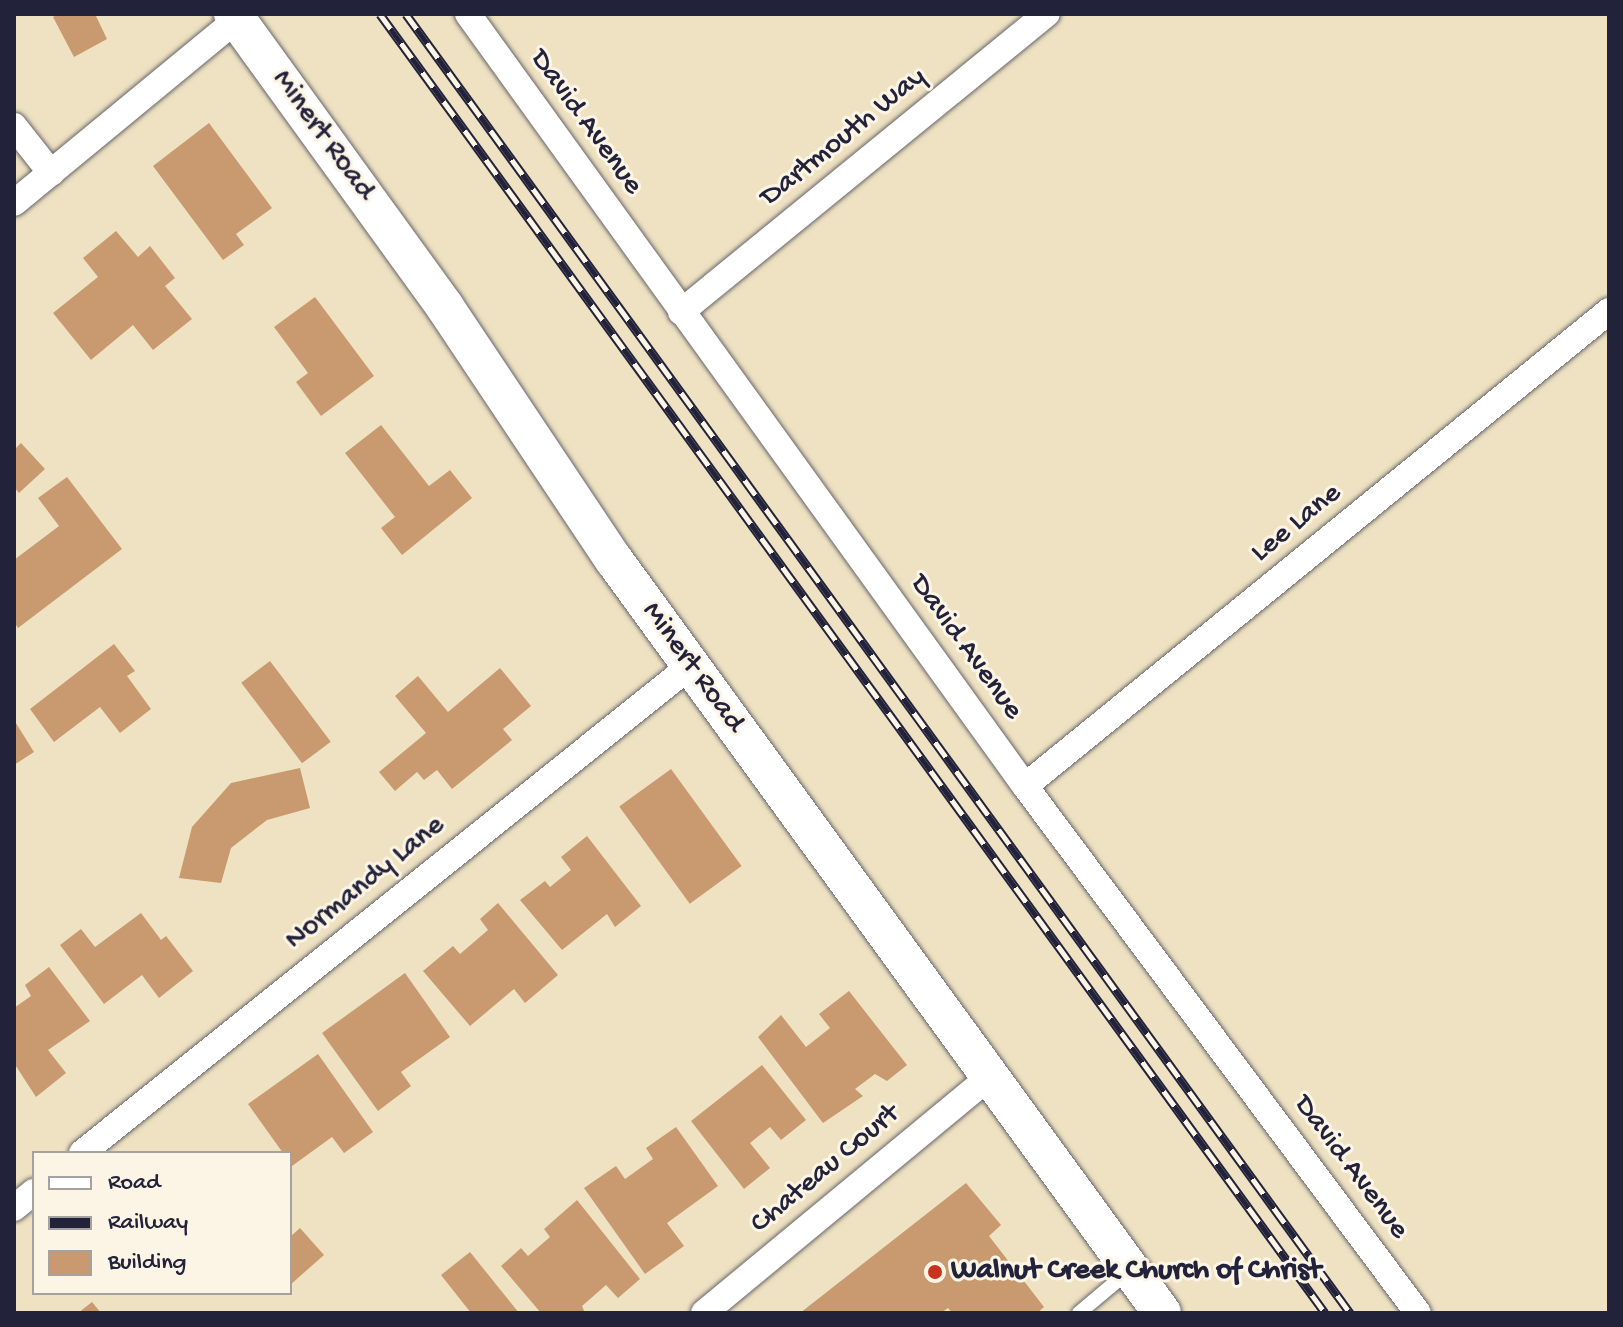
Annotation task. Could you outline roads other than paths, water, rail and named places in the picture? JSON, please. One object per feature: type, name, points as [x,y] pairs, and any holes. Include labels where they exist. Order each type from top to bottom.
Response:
[{"type":"street","name":"David Avenue","points":[[468,14],[1025,786],[1418,1313]]},
{"type":"street","name":"Dartmouth Way","points":[[681,312],[1047,14]]},
{"type":"street","points":[[14,203],[235,16]]},
{"type":"street","name":"Minert Road","points":[[235,16],[445,307],[614,560],[1162,1313]]},
{"type":"street","points":[[14,126],[51,173]]},
{"type":"street","name":"Lee Lane","points":[[1025,786],[1609,311]]},
{"type":"street","name":"Normandy Lane","points":[[84,1151],[690,666]]},
{"type":"street","name":"Chateau Court","points":[[704,1313],[990,1076]]},
{"type":"street","points":[[14,1208],[32,1194]]},
{"type":"lane","points":[[1079,1313],[1131,1270]]},
{"type":"railway","points":[[380,14],[1325,1313]]},
{"type":"railway","points":[[406,14],[1350,1313]]},
{"type":"place","name":"Walnut Creek Church of Christ","points":[[935,1272]]}]
